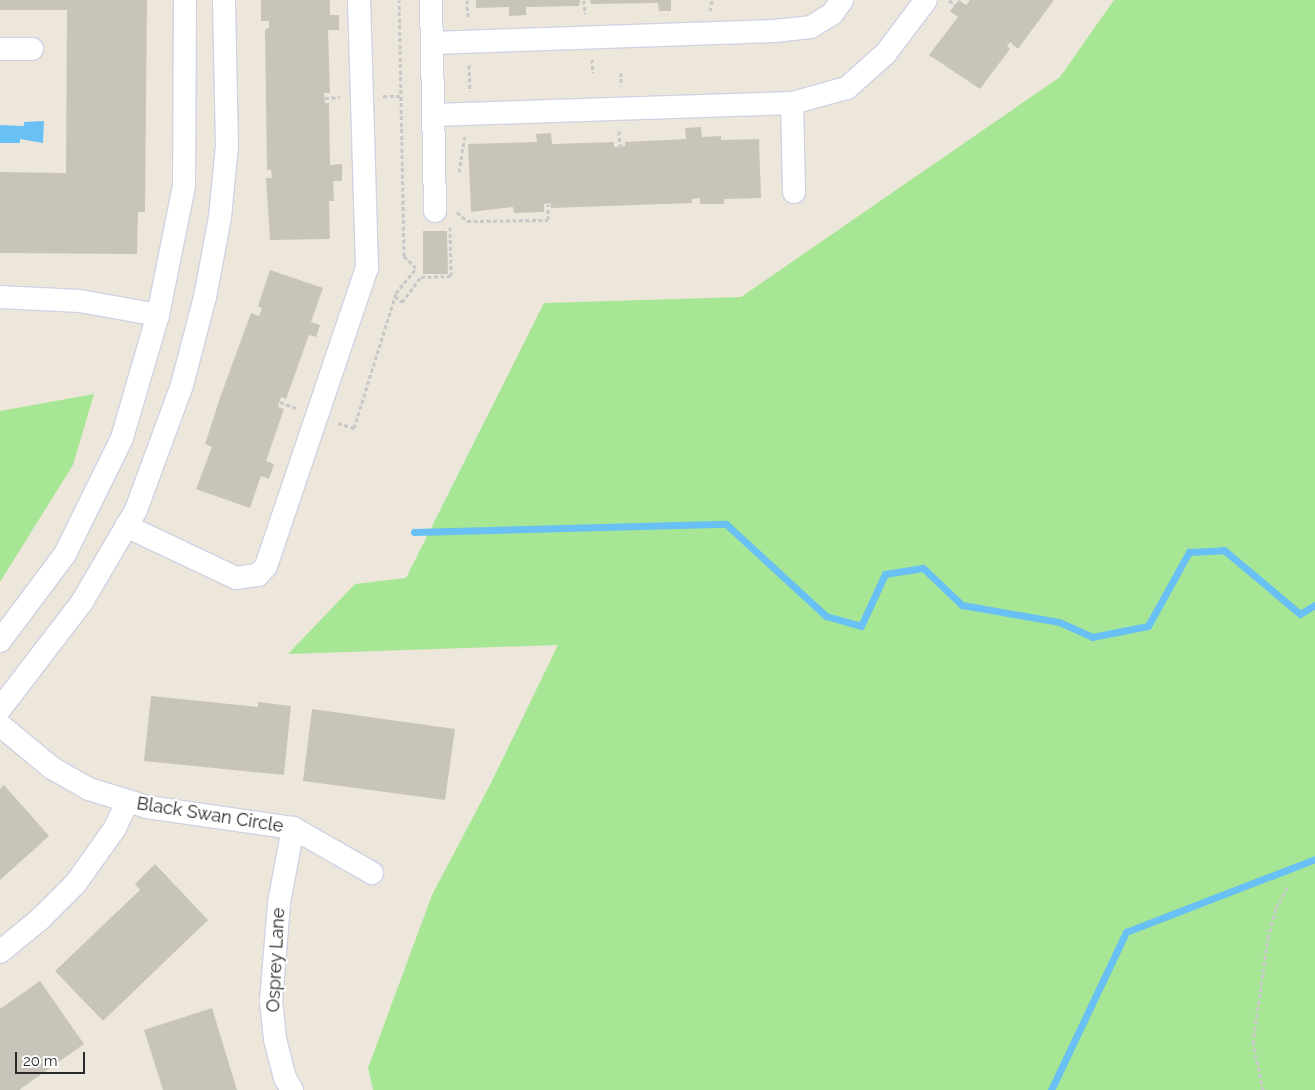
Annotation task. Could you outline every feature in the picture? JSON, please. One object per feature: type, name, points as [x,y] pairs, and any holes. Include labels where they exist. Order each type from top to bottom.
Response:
[{"type":"street","points":[[0,641],[65,554],[122,438],[158,315],[184,186],[185,0]]},
{"type":"street","points":[[0,709],[82,602],[136,510],[182,385],[205,297],[220,217],[226,146],[224,0]]},
{"type":"street","points":[[126,526],[236,578],[258,575],[266,566],[367,268],[359,0]]},
{"type":"street","points":[[430,0],[433,115],[448,212]]},
{"type":"street","points":[[432,43],[774,31],[812,27],[832,14],[842,0]]},
{"type":"street","points":[[433,115],[792,103],[847,88],[886,53],[926,0]]},
{"type":"street","points":[[0,48],[32,49]]},
{"type":"street","points":[[792,103],[794,192]]},
{"type":"street","points":[[0,297],[80,301],[158,315]]},
{"type":"street","name":"Black Swan Circle","points":[[0,725],[52,768],[89,789],[127,802],[178,813],[292,828],[372,873]]},
{"type":"street","points":[[0,952],[40,920],[76,883],[115,828],[127,802]]},
{"type":"street","name":"Osprey Lane","points":[[292,828],[278,903],[271,1001],[275,1039],[285,1078],[292,1090]]},
{"type":"path","points":[[349,426],[354,428],[365,398],[364,391],[395,296],[416,268],[404,256],[399,0]]},
{"type":"path","points":[[467,0],[468,25]]},
{"type":"path","points":[[584,0],[585,21]]},
{"type":"path","points":[[949,0],[955,5]]},
{"type":"path","points":[[469,59],[470,94]]},
{"type":"path","points":[[621,72],[622,92]]},
{"type":"path","points":[[380,97],[400,96]]},
{"type":"path","points":[[325,98],[346,97]]},
{"type":"path","points":[[618,123],[620,147]]},
{"type":"path","points":[[458,177],[467,128]]},
{"type":"path","points":[[448,212],[460,216],[467,221],[548,220],[548,204]]},
{"type":"path","points":[[395,296],[402,302],[422,278],[451,276],[448,212]]},
{"type":"path","points":[[448,212],[460,216]]},
{"type":"path","points":[[280,402],[301,410]]},
{"type":"path","points":[[1262,1090],[1253,1043],[1268,938],[1276,908],[1288,886]]},
{"type":"green space","points":[[1114,0],[1315,0],[1315,1090],[373,1090],[368,1068],[432,895],[491,783],[558,645],[288,654],[355,584],[406,578],[544,303],[741,297],[1060,77]]},
{"type":"green space","points":[[94,394],[73,465],[0,582],[0,411]]},
{"type":"water","points":[[44,121],[43,143],[20,139],[20,143],[0,143],[0,125],[24,126],[24,122]]},
{"type":"building","points":[[0,0],[147,0],[145,212],[138,212],[137,254],[0,253],[0,172],[66,173],[67,10],[0,10]]},
{"type":"building","points":[[261,0],[330,0],[330,15],[339,15],[339,30],[328,30],[330,93],[324,93],[325,103],[329,103],[330,165],[342,164],[342,181],[333,181],[334,201],[329,201],[330,239],[270,240],[266,178],[272,178],[271,170],[267,170],[265,29],[269,28],[269,21],[261,21]]},
{"type":"building","points":[[476,0],[580,0],[579,6],[526,7],[526,15],[509,16],[509,7],[476,8]]},
{"type":"building","points":[[590,0],[671,0],[671,11],[659,11],[658,3],[591,4]]},
{"type":"building","points":[[959,0],[966,5],[970,0],[1054,0],[1018,49],[1010,42],[1007,46],[1010,49],[980,89],[929,55],[958,17],[950,11]]},
{"type":"building","points":[[701,127],[702,137],[721,136],[721,140],[759,139],[761,198],[724,199],[724,204],[700,204],[700,198],[692,199],[692,203],[551,208],[551,203],[544,204],[544,212],[514,213],[513,207],[471,212],[468,144],[537,142],[536,134],[551,133],[552,144],[614,142],[614,147],[625,146],[625,142],[686,139],[685,128]]},
{"type":"building","points":[[423,231],[447,231],[448,274],[423,274]]},
{"type":"building","points":[[270,270],[323,288],[311,322],[320,325],[316,337],[309,335],[286,399],[281,397],[278,407],[284,409],[266,461],[274,464],[269,479],[261,476],[250,508],[196,489],[212,447],[205,444],[221,395],[251,313],[259,316],[262,308],[258,306]]},
{"type":"building","points":[[151,696],[258,707],[258,702],[291,706],[284,775],[144,761]]},
{"type":"building","points":[[312,709],[455,729],[445,800],[303,781]]},
{"type":"building","points":[[4,785],[49,836],[0,880],[0,789]]},
{"type":"building","points":[[155,864],[208,920],[103,1021],[55,971],[140,890],[135,884]]},
{"type":"building","points":[[40,981],[84,1044],[19,1090],[0,1090],[0,1009]]},
{"type":"building","points":[[212,1008],[237,1090],[163,1090],[144,1030]]},
{"type":"waterway","points":[[414,532],[726,524],[826,616],[861,626],[885,574],[923,568],[962,605],[1059,622],[1092,637],[1148,626],[1189,552],[1224,550],[1300,614],[1315,605]]},
{"type":"waterway","points":[[1051,1090],[1126,932],[1315,859]]}]
